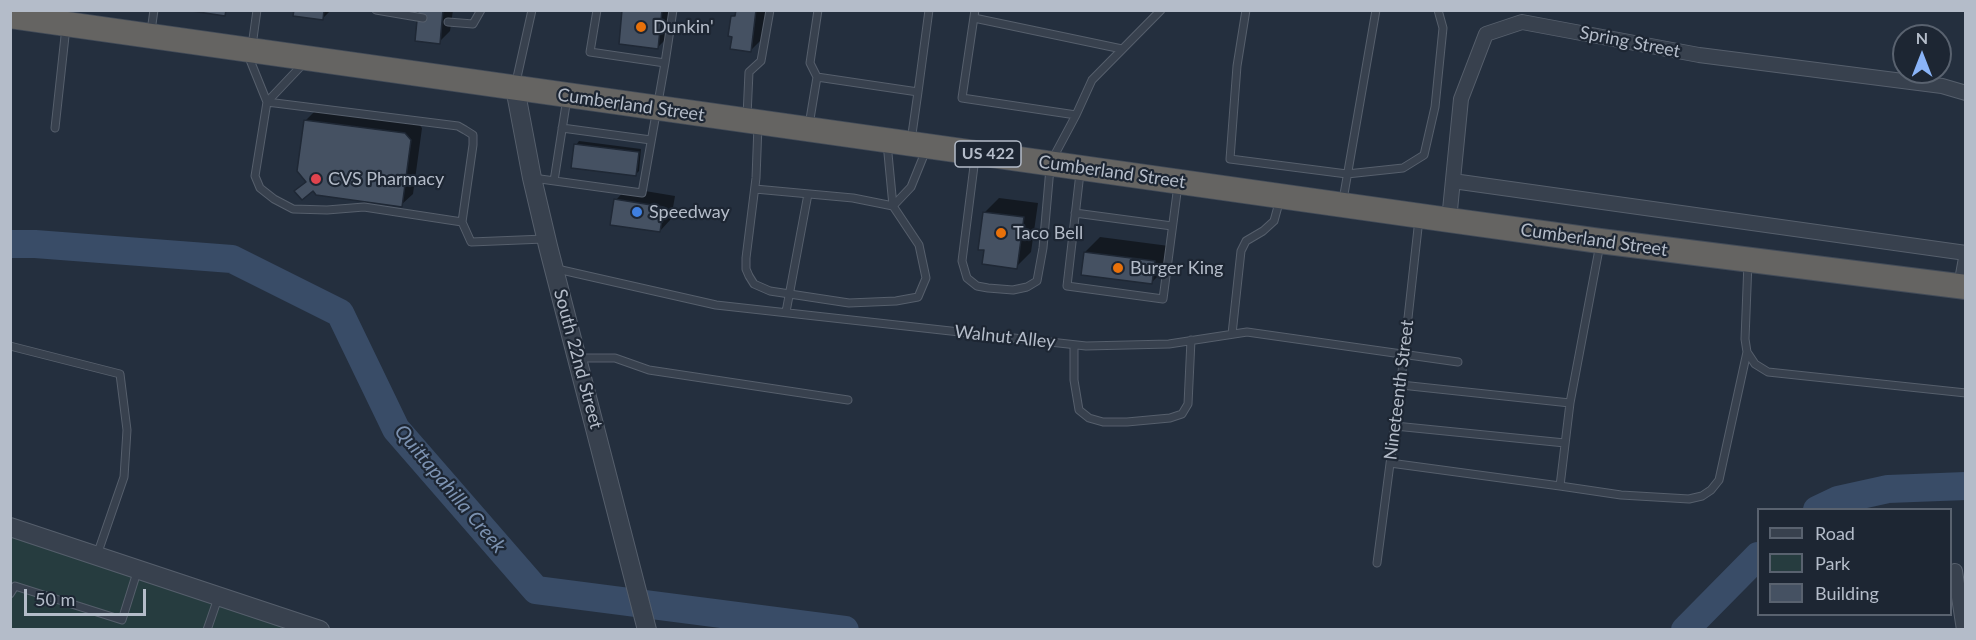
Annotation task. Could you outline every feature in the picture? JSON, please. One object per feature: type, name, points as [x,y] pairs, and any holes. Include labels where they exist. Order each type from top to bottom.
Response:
[{"type":"highway","name":"Cumberland Street","points":[[10,16],[1600,241],[1963,286]]},
{"type":"street","name":"Spring Street","points":[[1449,220],[1461,99],[1486,34],[1522,22],[1699,55],[1942,86],[1965,93]]},
{"type":"street","name":"South 22nd Street","points":[[515,88],[546,239],[647,630]]},
{"type":"street","points":[[1452,181],[1965,253]]},
{"type":"street","points":[[1963,286],[1965,258]]},
{"type":"street","points":[[10,527],[320,630]]},
{"type":"street","points":[[1955,571],[1965,630]]},
{"type":"lane","points":[[150,36],[154,10]]},
{"type":"lane","points":[[257,10],[248,51],[267,102],[255,176],[260,188],[293,209],[327,210],[364,207],[462,222]]},
{"type":"lane","points":[[376,10],[423,18]]},
{"type":"lane","points":[[448,22],[473,24],[481,10]]},
{"type":"lane","points":[[515,88],[532,10]]},
{"type":"lane","points":[[597,10],[590,52],[665,63]]},
{"type":"lane","points":[[532,178],[642,193],[673,10]]},
{"type":"lane","points":[[770,10],[761,61],[749,72],[755,189],[746,269],[754,284],[770,291],[849,303],[896,301],[918,297],[926,278],[920,245],[892,206],[886,140]]},
{"type":"lane","points":[[808,130],[818,77],[810,63],[818,10]]},
{"type":"lane","points":[[892,206],[911,187],[919,144],[918,92],[929,10]]},
{"type":"lane","points":[[975,152],[962,261],[967,278],[976,286],[988,288],[1013,290],[1027,287],[1037,281],[1043,248],[1050,163],[1092,80],[1161,10]]},
{"type":"lane","points":[[1246,10],[1237,66],[1230,159],[1347,174],[1403,168],[1424,155],[1435,107],[1443,28],[1438,10]]},
{"type":"lane","points":[[1342,205],[1376,10]]},
{"type":"lane","points":[[1076,115],[962,98],[974,14],[1122,50]]},
{"type":"lane","points":[[55,128],[66,24]]},
{"type":"lane","points":[[267,102],[308,59]]},
{"type":"lane","points":[[818,77],[918,92]]},
{"type":"lane","points":[[554,181],[567,95]]},
{"type":"lane","points":[[267,102],[458,126],[473,135],[462,222],[471,242],[546,239]]},
{"type":"lane","points":[[562,128],[651,140]]},
{"type":"lane","points":[[1080,168],[1067,286],[1163,299],[1178,182]]},
{"type":"lane","points":[[755,189],[853,198],[892,206]]},
{"type":"lane","points":[[786,312],[808,194]]},
{"type":"lane","points":[[1232,334],[1241,251],[1246,241],[1274,221],[1281,196]]},
{"type":"lane","points":[[1075,213],[1172,226]]},
{"type":"lane","name":"Nineteenth Street","points":[[1377,563],[1401,385],[1420,216]]},
{"type":"lane","points":[[1560,486],[1570,403],[1600,241]]},
{"type":"lane","points":[[1390,463],[1621,495],[1689,499],[1702,496],[1719,480],[1747,352],[1745,326],[1749,260]]},
{"type":"lane","name":"Walnut Alley","points":[[554,269],[716,305],[1074,345],[1169,344],[1247,332],[1458,362]]},
{"type":"lane","points":[[1074,345],[1074,380],[1078,410],[1089,418],[1102,422],[1127,422],[1170,418],[1182,414],[1188,404],[1191,340]]},
{"type":"lane","points":[[10,346],[120,374],[127,430],[124,477],[97,555]]},
{"type":"lane","points":[[1747,352],[1755,364],[1768,372],[1965,393]]},
{"type":"lane","points":[[578,358],[615,358],[649,370],[848,400]]},
{"type":"lane","points":[[1401,385],[1570,403]]},
{"type":"lane","points":[[1395,426],[1565,443]]},
{"type":"lane","points":[[10,594],[15,586],[122,620],[138,569]]},
{"type":"lane","points":[[207,630],[219,596]]},
{"type":"green space","points":[[11,529],[308,630],[11,630]]},
{"type":"building","points":[[185,10],[226,10],[225,16]]},
{"type":"building","points":[[294,10],[324,10],[323,20],[293,16]]},
{"type":"building","points":[[418,10],[443,10],[440,44],[415,41]]},
{"type":"building","name":"Dunkin'","points":[[622,10],[662,10],[658,49],[619,44]]},
{"type":"building","points":[[736,10],[756,10],[751,52],[730,49],[732,37],[728,36],[731,16],[735,16]]},
{"type":"building","name":"CVS Pharmacy","points":[[304,120],[405,133],[411,140],[402,207],[316,195],[313,191],[302,200],[294,191],[306,182],[297,171]]},
{"type":"building","points":[[574,144],[639,152],[636,176],[571,168]]},
{"type":"building","points":[[614,199],[664,207],[660,232],[610,225]]},
{"type":"building","name":"Taco Bell","points":[[983,212],[1024,217],[1017,269],[982,264],[984,250],[978,250]]},
{"type":"building","name":"Burger King","points":[[1084,252],[1155,261],[1152,284],[1081,275]]},
{"type":"waterway","name":"Quittapahilla Creek","points":[[10,244],[232,259],[340,313],[396,429],[536,590],[845,630]]},
{"type":"waterway","name":"Quittapahilla Creek","points":[[1821,508],[1838,500],[1888,489],[1966,486]]},
{"type":"waterway","name":"Quittapahilla Creek","points":[[1685,630],[1757,557]]},
{"type":"place","name":"Dunkin'","points":[[641,27]]},
{"type":"place","name":"CVS Pharmacy","points":[[316,179]]},
{"type":"place","name":"Speedway","points":[[637,212]]},
{"type":"place","name":"Taco Bell","points":[[1001,233]]},
{"type":"place","name":"Burger King","points":[[1118,268]]}]
